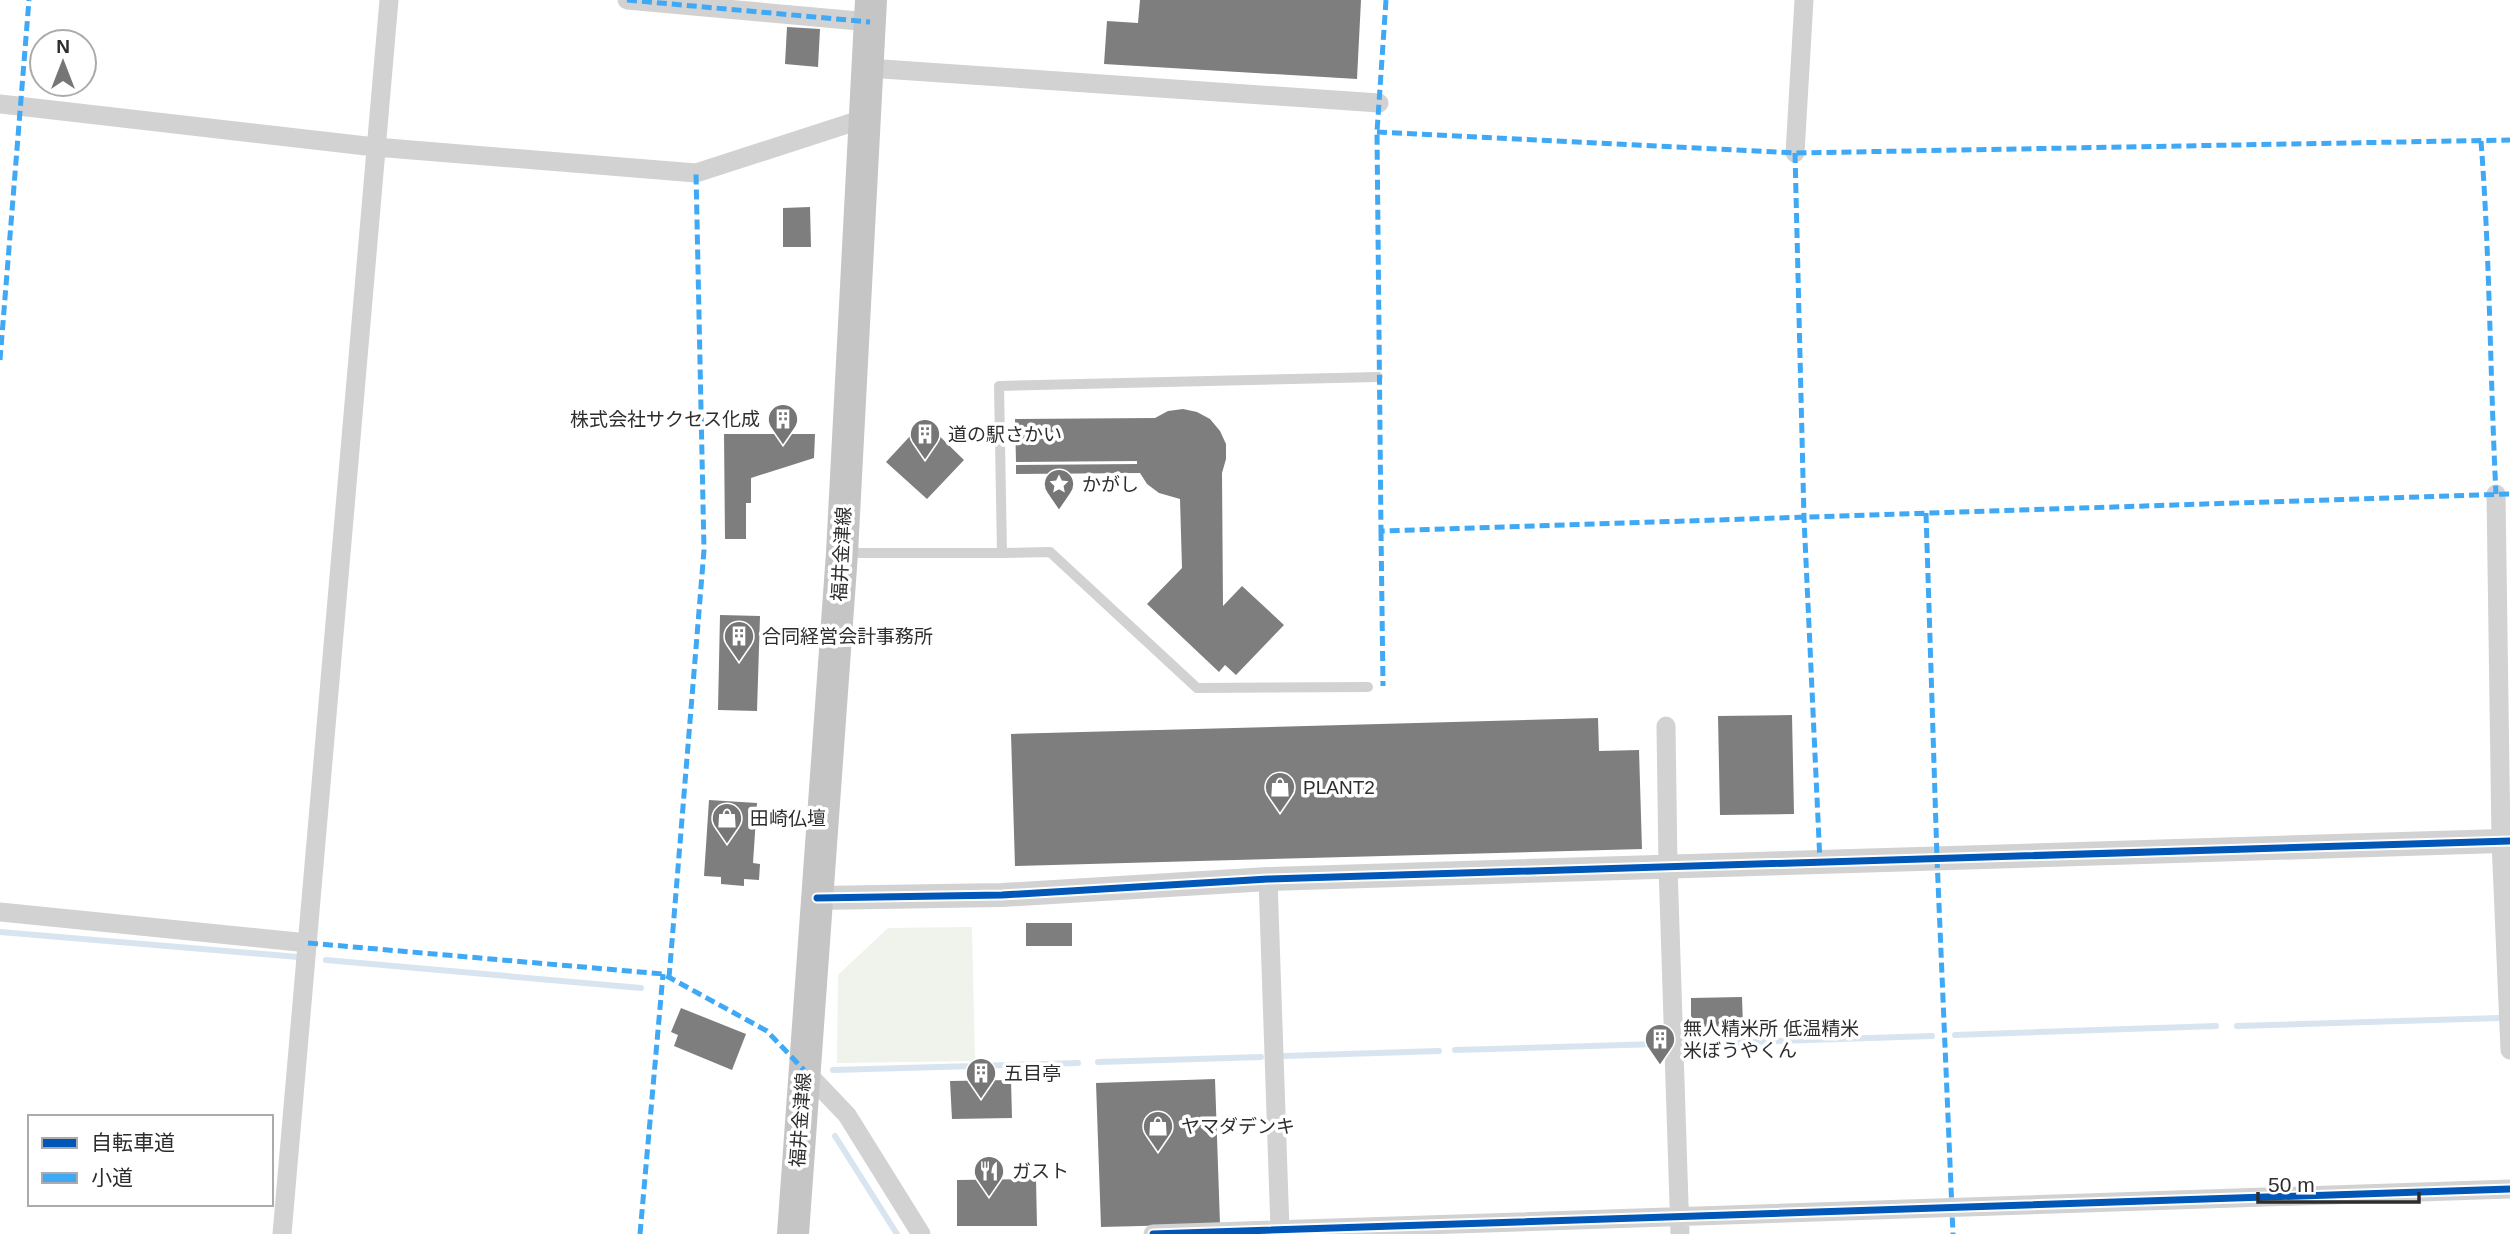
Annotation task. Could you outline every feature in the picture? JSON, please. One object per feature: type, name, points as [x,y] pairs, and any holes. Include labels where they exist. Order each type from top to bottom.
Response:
[{"type":"main road","name":"福井金津線","points":[[793,1234],[842,553],[871,11]]},
{"type":"street","points":[[282,1234],[388,0]]},
{"type":"street","points":[[627,0],[871,11]]},
{"type":"street","points":[[1795,153],[1804,0]]},
{"type":"street","points":[[868,68],[1378,103]]},
{"type":"street","points":[[0,104],[375,147],[696,173],[866,118]]},
{"type":"street","points":[[2496,494],[2510,1050]]},
{"type":"street","points":[[1666,726],[1680,1226]]},
{"type":"street","points":[[817,898],[1002,895],[1268,878],[2506,841]]},
{"type":"street","points":[[1268,878],[1280,1230]]},
{"type":"street","points":[[0,912],[308,943]]},
{"type":"street","points":[[804,1070],[847,1115],[921,1234]]},
{"type":"street","points":[[1153,1234],[1680,1226],[2510,1189]]},
{"type":"lane","points":[[1002,552],[999,386],[1378,377]]},
{"type":"lane","points":[[842,553],[1050,552],[1196,688],[1368,687]]},
{"type":"shaded area","points":[[972,927],[975,1061],[837,1063],[838,975],[888,928]]},
{"type":"building","points":[[1140,0],[1361,0],[1357,79],[1104,64],[1107,21],[1138,23]]},
{"type":"building","points":[[787,27],[820,29],[818,67],[785,64]]},
{"type":"building","points":[[810,207],[811,247],[783,247],[783,208]]},
{"type":"building","points":[[1183,409],[1210,419],[1226,444],[1222,473],[1223,606],[1242,586],[1284,625],[1236,675],[1225,665],[1219,672],[1147,604],[1182,568],[1180,499],[1159,493],[1147,484],[1140,473],[1016,474],[1016,465],[1137,464],[1137,461],[1016,462],[1015,419],[1155,418],[1168,411]]},
{"type":"building","name":"道の駅さかい","points":[[924,421],[964,460],[927,499],[886,462]]},
{"type":"building","points":[[724,434],[815,434],[814,458],[751,478],[751,503],[746,503],[746,539],[725,539]]},
{"type":"building","name":"合同経営会計事務所","points":[[720,615],[760,616],[757,711],[718,710]]},
{"type":"building","points":[[1792,715],[1794,814],[1720,815],[1718,716]]},
{"type":"building","name":"PLANT2","points":[[1598,718],[1599,751],[1639,750],[1642,849],[1015,866],[1011,734]]},
{"type":"building","points":[[709,800],[757,803],[753,863],[760,864],[759,880],[744,879],[744,886],[721,884],[721,877],[704,876]]},
{"type":"building","points":[[1026,923],[1072,923],[1072,946],[1026,946]]},
{"type":"building","points":[[1742,997],[1743,1026],[1691,1027],[1691,998]]},
{"type":"building","points":[[681,1008],[746,1034],[732,1070],[674,1046],[678,1035],[671,1032]]},
{"type":"building","name":"ヤマダデンキ","points":[[1215,1079],[1220,1224],[1101,1227],[1096,1083]]},
{"type":"building","name":"五目亭","points":[[1011,1080],[1012,1118],[952,1119],[950,1081]]},
{"type":"building","points":[[1036,1179],[1037,1226],[957,1226],[957,1180]]},
{"type":"waterway","points":[[0,932],[298,957]]},
{"type":"waterway","points":[[326,960],[641,988]]},
{"type":"waterway","points":[[2237,1026],[2499,1018]]},
{"type":"waterway","points":[[1955,1035],[2216,1026]]},
{"type":"waterway","points":[[1687,1044],[1932,1036]]},
{"type":"waterway","points":[[1455,1050],[1658,1044]]},
{"type":"waterway","points":[[1284,1056],[1439,1051]]},
{"type":"waterway","points":[[1098,1062],[1261,1057]]},
{"type":"waterway","points":[[833,1070],[1078,1063]]},
{"type":"waterway","points":[[835,1136],[897,1234]]},
{"type":"marked path","points":[[0,360],[29,0]]},
{"type":"marked path","points":[[627,0],[870,22]]},
{"type":"marked path","points":[[1386,0],[1377,132],[1381,531],[2510,494]]},
{"type":"marked path","points":[[1377,132],[1795,153],[2510,140]]},
{"type":"marked path","points":[[2481,141],[2496,494]]},
{"type":"marked path","points":[[1795,153],[1804,518],[1820,862]]},
{"type":"marked path","points":[[669,978],[704,550],[696,173]]},
{"type":"marked path","points":[[1926,513],[1953,1234]]},
{"type":"marked path","points":[[1381,531],[1383,686]]},
{"type":"marked path","points":[[308,943],[663,974],[767,1031],[804,1070]]},
{"type":"marked path","points":[[640,1234],[663,974]]},
{"type":"cycle path","points":[[817,898],[1002,895],[1268,879],[2510,841]]},
{"type":"cycle path","points":[[1153,1234],[2510,1189]]},
{"type":"place","name":"株式会社サクセス化成","points":[[783,446]]},
{"type":"place","name":"道の駅さかい","points":[[925,461]]},
{"type":"place","name":"かがし","points":[[1059,511]]},
{"type":"place","name":"合同経営会計事務所","points":[[739,663]]},
{"type":"place","name":"PLANT2","points":[[1280,814]]},
{"type":"place","name":"田崎仏壇","points":[[727,845]]},
{"type":"place","name":"無人精米所 低温精米 米ぼうやくん","points":[[1660,1066]]},
{"type":"place","name":"五目亭","points":[[981,1100]]},
{"type":"place","name":"ヤマダデンキ","points":[[1158,1153]]},
{"type":"place","name":"ガスト","points":[[989,1198]]}]
